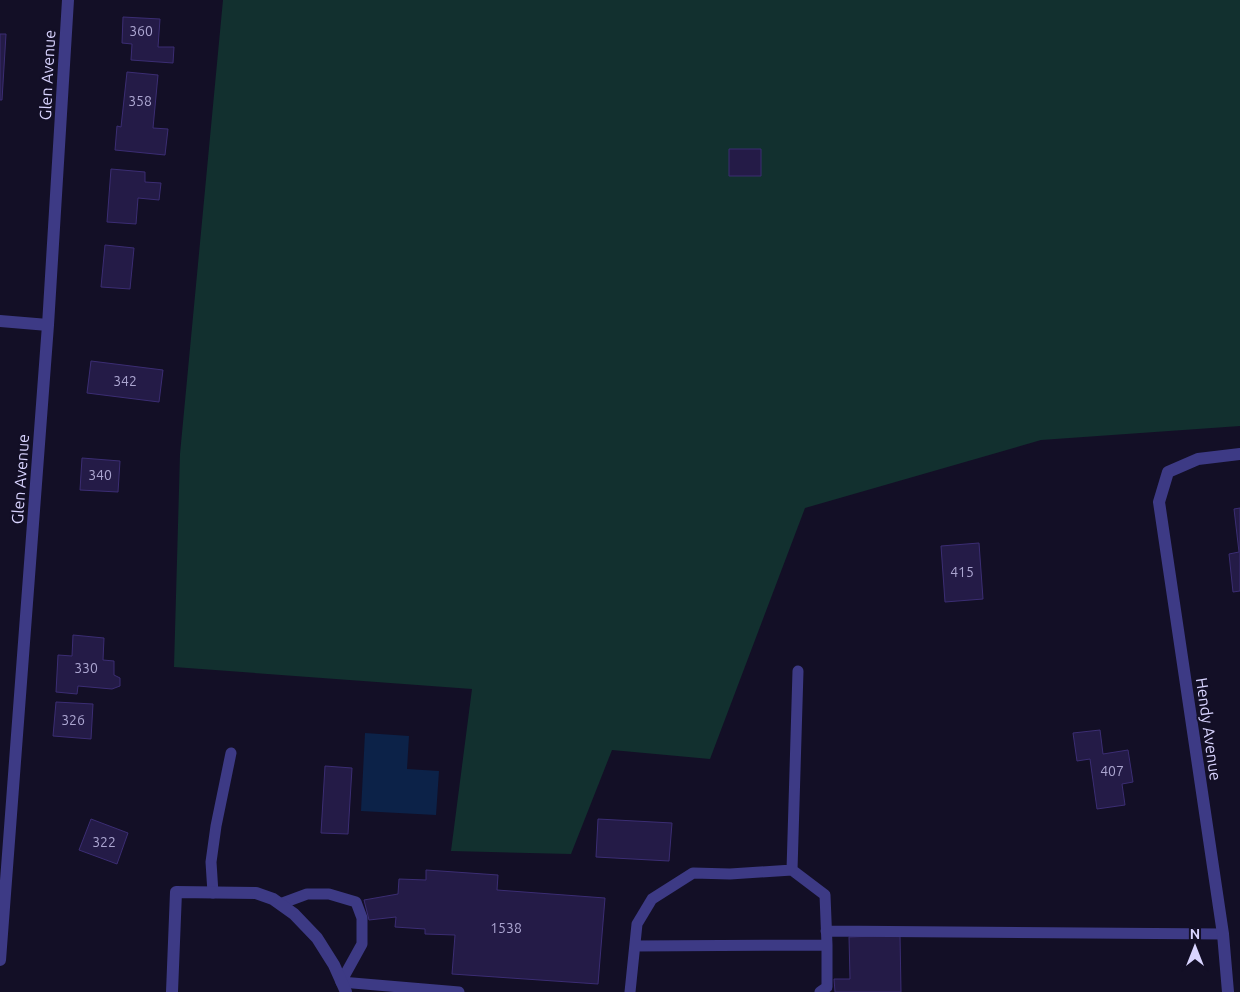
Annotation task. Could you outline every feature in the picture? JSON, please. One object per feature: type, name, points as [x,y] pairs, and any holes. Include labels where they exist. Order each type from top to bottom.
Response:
[{"type":"street","name":"Glen Avenue","points":[[0,960],[48,325],[68,0]]},
{"type":"street","points":[[0,321],[48,325]]},
{"type":"street","name":"Hendy Avenue","points":[[1228,992],[1223,934],[1159,502],[1168,472],[1198,459],[1240,454]]},
{"type":"street","points":[[172,992],[176,892],[256,893],[272,899],[294,914],[317,938],[334,965],[344,987]]},
{"type":"lane","points":[[792,870],[798,670]]},
{"type":"lane","points":[[213,893],[211,862],[216,826],[231,753]]},
{"type":"lane","points":[[630,992],[638,924],[652,899],[693,873],[730,874],[792,870],[825,895],[826,987],[820,992]]},
{"type":"lane","points":[[280,904],[307,894],[329,894],[356,902],[362,918],[362,944],[344,987],[459,992]]},
{"type":"lane","points":[[826,931],[1223,934]]},
{"type":"lane","points":[[635,946],[827,945]]},
{"type":"green space","points":[[223,0],[1240,0],[1240,426],[1041,440],[805,508],[710,759],[612,750],[571,854],[451,851],[472,689],[174,667],[180,454]]},
{"type":"water","points":[[365,733],[409,736],[407,769],[439,771],[436,815],[361,811]]},
{"type":"building","points":[[123,17],[160,19],[158,47],[174,47],[173,63],[131,60],[132,44],[122,43]]},
{"type":"building","points":[[0,34],[6,34],[2,100],[0,100]]},
{"type":"building","points":[[127,72],[158,75],[153,128],[168,129],[165,155],[115,150],[117,126],[121,127]]},
{"type":"building","points":[[729,149],[761,149],[761,176],[729,176]]},
{"type":"building","points":[[111,169],[145,172],[145,182],[161,183],[159,200],[138,198],[136,224],[107,222]]},
{"type":"building","points":[[105,245],[134,248],[130,289],[101,287]]},
{"type":"building","points":[[91,361],[163,370],[159,402],[87,393]]},
{"type":"building","points":[[82,458],[120,461],[118,492],[80,490]]},
{"type":"building","points":[[1240,508],[1240,591],[1233,592],[1229,554],[1239,552],[1234,509]]},
{"type":"building","points":[[979,543],[983,599],[945,602],[941,546]]},
{"type":"building","points":[[73,635],[104,638],[103,660],[114,661],[114,675],[120,678],[120,686],[112,689],[78,686],[77,694],[56,692],[58,655],[72,656]]},
{"type":"building","points":[[56,702],[93,704],[91,739],[53,736]]},
{"type":"building","points":[[1100,730],[1103,754],[1128,750],[1133,782],[1122,784],[1125,805],[1097,809],[1090,759],[1077,761],[1073,733]]},
{"type":"building","points":[[325,766],[352,768],[348,834],[321,833]]},
{"type":"building","points":[[91,819],[128,833],[117,864],[79,850]]},
{"type":"building","points":[[598,819],[672,823],[669,861],[596,857]]},
{"type":"building","points":[[426,870],[498,875],[497,890],[605,898],[598,984],[452,974],[455,935],[425,934],[425,929],[395,927],[396,917],[369,920],[364,900],[398,894],[399,879],[426,880]]},
{"type":"building","points":[[900,935],[901,992],[835,992],[834,979],[850,979],[849,937]]}]
